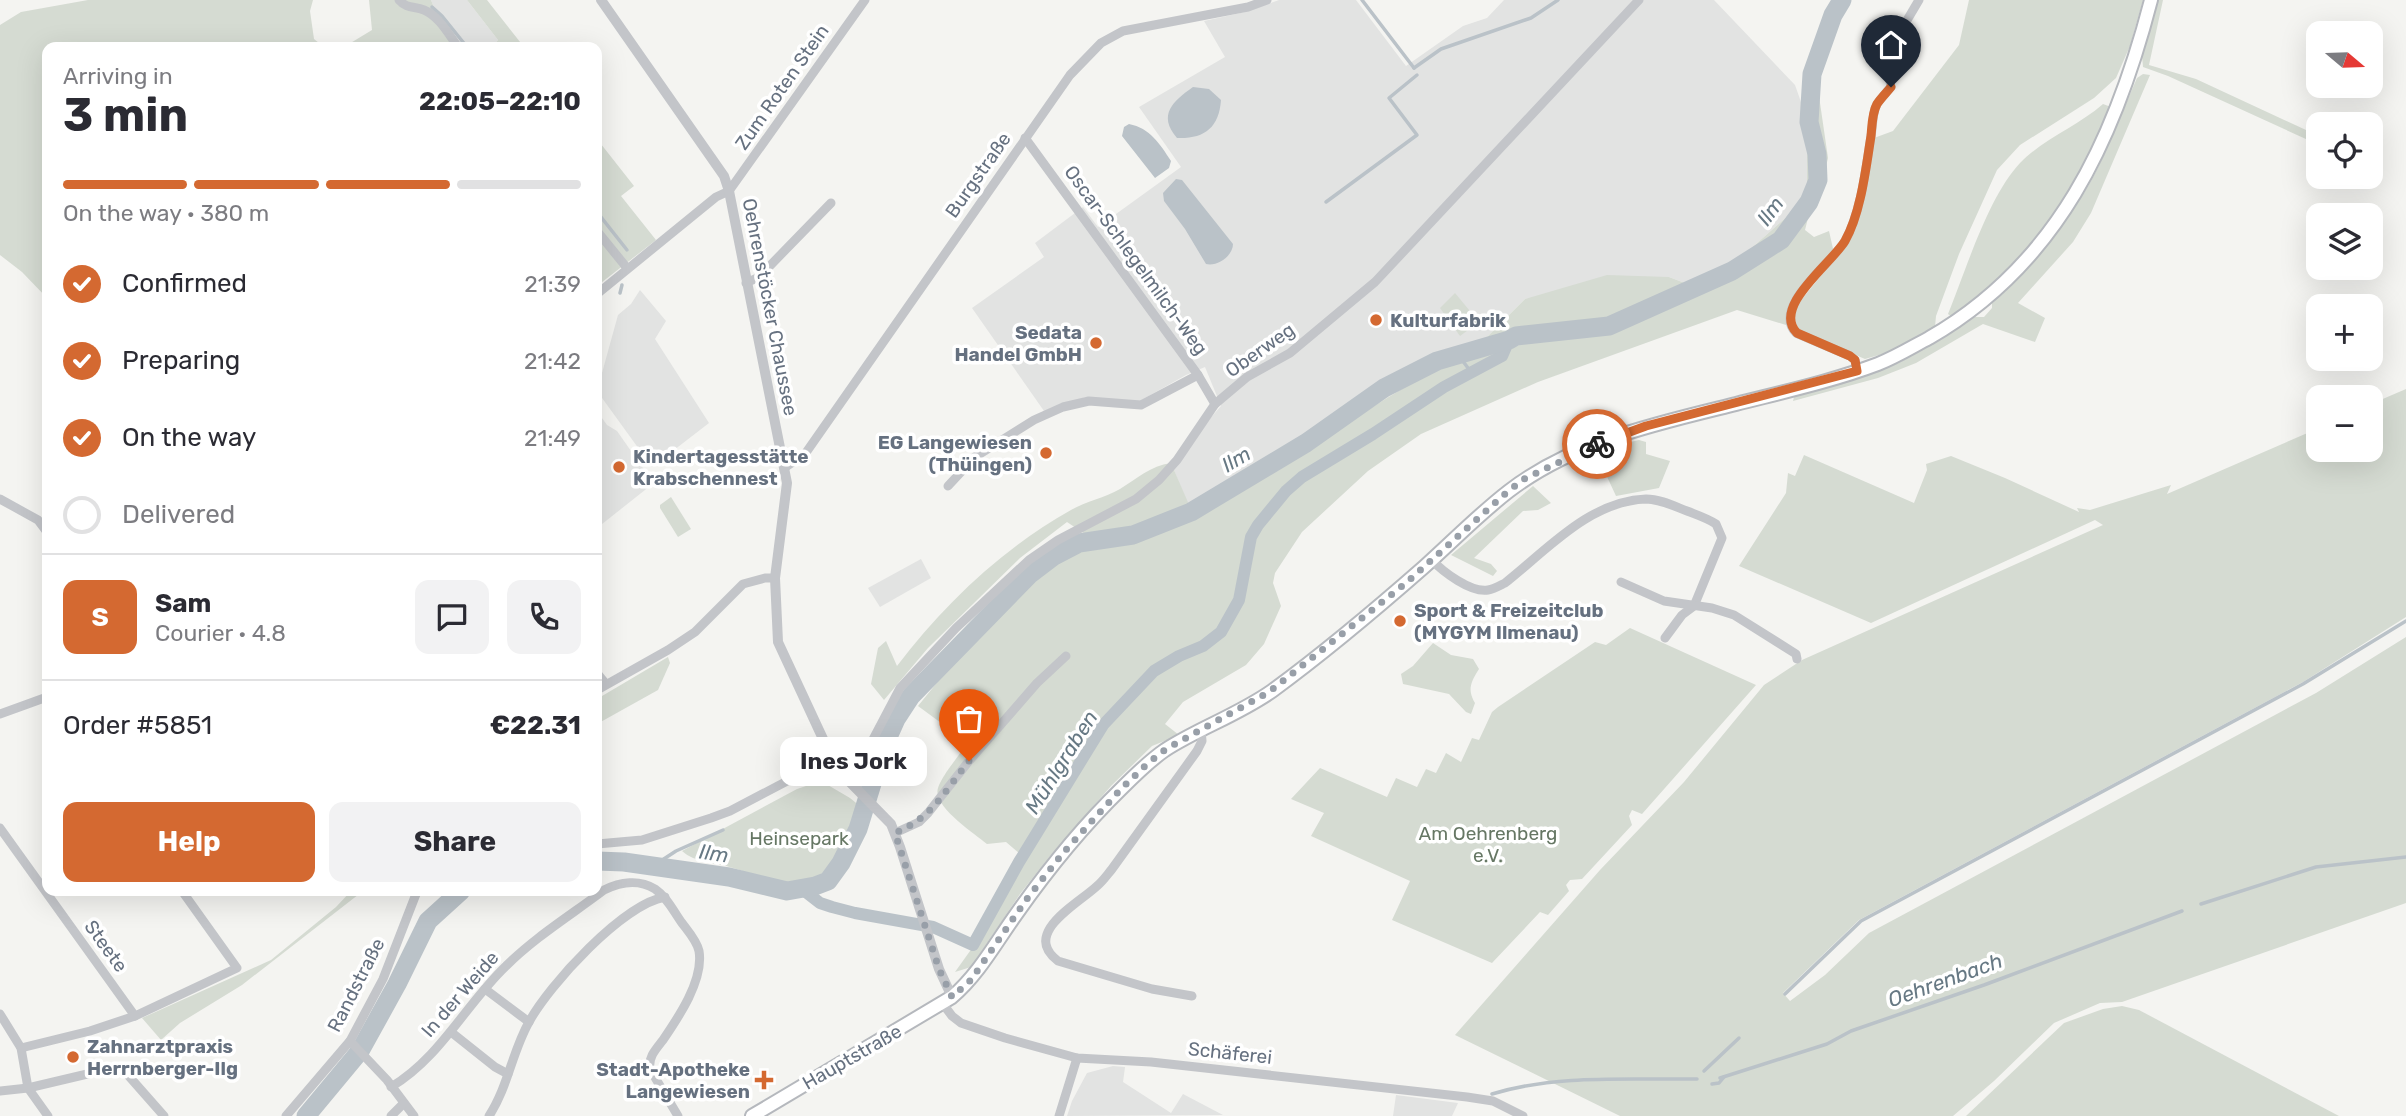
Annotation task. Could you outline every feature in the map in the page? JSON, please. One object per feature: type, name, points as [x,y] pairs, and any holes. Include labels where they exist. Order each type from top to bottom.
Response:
[{"type":"main road","name":"Hauptstraße","points":[[752,1116],[948,1001],[971,980],[1054,864],[1121,789],[1156,756],[1269,692],[1432,560],[1524,479],[1575,453],[1646,426],[1877,364],[1906,351],[1970,312],[2001,286],[2049,234],[2085,179],[2110,127],[2132,67],[2151,0]]},
{"type":"street","points":[[398,0],[407,7],[424,9],[439,22],[454,42]]},
{"type":"street","name":"Oehrenstöcker Chaussee","points":[[601,0],[724,176],[787,493],[775,578],[778,642],[831,758],[844,777],[881,813],[895,833],[948,1001]]},
{"type":"street","name":"Burgstraße","points":[[784,468],[805,454],[1070,75],[1101,43],[1124,31],[1248,7],[1267,0]]},
{"type":"street","name":"Oberweg","points":[[844,777],[870,745],[900,688],[942,642],[1029,560],[1058,540],[1136,499],[1159,480],[1177,460],[1215,404],[1247,377],[1290,354],[1375,282],[1639,0]]},
{"type":"street","points":[[1857,371],[1855,360],[1850,356],[1797,333],[1791,327],[1789,316],[1797,297],[1838,251],[1849,233],[1856,212],[1876,105],[1891,87],[1887,54],[1919,0]]},
{"type":"street","name":"Zum Roten Stein","points":[[602,290],[716,197],[729,191],[739,180],[863,1]]},
{"type":"street","name":"Oscar-Schlegelmilch-Weg","points":[[1025,138],[1198,375],[1215,404]]},
{"type":"street","points":[[746,283],[759,277],[831,203]]},
{"type":"street","points":[[602,237],[627,268]]},
{"type":"street","points":[[948,486],[975,457],[1034,420],[1063,407],[1089,401],[1141,405],[1198,375]]},
{"type":"street","points":[[0,499],[38,520],[42,525]]},
{"type":"street","points":[[1432,560],[1455,579],[1477,589],[1492,589],[1504,583],[1591,516],[1629,502],[1647,499],[1659,501],[1711,520],[1720,530],[1722,538],[1694,606],[1682,615],[1665,638]]},
{"type":"street","points":[[38,520],[42,517]]},
{"type":"street","points":[[602,687],[695,632],[743,584],[775,578]]},
{"type":"street","points":[[1621,582],[1664,601],[1712,608],[1748,622],[1769,639],[1796,654],[1797,659]]},
{"type":"street","points":[[895,833],[919,822],[928,813],[1037,683],[1066,656]]},
{"type":"street","points":[[602,679],[606,684]]},
{"type":"street","points":[[0,714],[42,700]]},
{"type":"street","points":[[1192,996],[1175,995],[1058,961],[1049,955],[1045,947],[1046,937],[1056,920],[1098,886],[1112,869],[1196,751],[1202,741],[1201,730]]},
{"type":"street","points":[[602,844],[642,841],[730,811],[831,758]]},
{"type":"street","name":"Steete","points":[[0,828],[42,886]]},
{"type":"street","name":"In der Weide","points":[[602,892],[615,885],[640,883],[665,897]]},
{"type":"street","name":"Steete","points":[[49,896],[135,1016]]},
{"type":"street","points":[[21,1048],[102,1028],[135,1016],[237,968],[186,896]]},
{"type":"street","name":"Randstraße","points":[[286,1116],[352,1043],[383,979],[414,896]]},
{"type":"street","name":"In der Weide","points":[[391,1087],[417,1066],[450,1032],[506,966],[596,896]]},
{"type":"street","points":[[489,1116],[529,1022],[558,980],[633,910],[665,897],[699,951],[697,972],[685,1007],[649,1064],[678,1116]]},
{"type":"street","points":[[485,989],[529,1022]]},
{"type":"street","name":"Schäferei","points":[[948,1001],[952,1016],[961,1023],[1077,1058],[1151,1062],[1467,1097],[1493,1101],[1523,1116]]},
{"type":"street","points":[[0,1014],[21,1048],[28,1088],[48,1116]]},
{"type":"street","points":[[450,1032],[508,1074]]},
{"type":"street","points":[[352,1043],[414,1116]]},
{"type":"street","points":[[1059,1116],[1077,1058]]},
{"type":"street","points":[[0,1091],[28,1088],[117,1067],[127,1073],[164,1116]]},
{"type":"street","points":[[391,1116],[403,1104]]},
{"type":"shaded area","points":[[431,0],[467,0],[498,40],[458,42],[437,15]]},
{"type":"shaded area","points":[[1279,0],[1356,0],[1406,66],[1463,26],[1487,18],[1504,0],[1714,0],[1795,85],[1807,119],[1807,199],[1730,267],[1690,285],[1669,277],[1525,299],[1487,337],[1292,456],[1189,507],[1171,463],[1221,406],[1205,367],[1138,402],[1086,397],[1044,411],[972,308],[1044,257],[1035,243],[1083,207],[1098,227],[1181,167],[1139,107],[1225,57],[1204,21],[1245,12]]},
{"type":"shaded area","points":[[1193,87],[1209,89],[1221,100],[1220,110],[1213,125],[1202,134],[1177,138],[1171,130],[1168,115],[1174,103]]},
{"type":"shaded area","points":[[1129,124],[1149,133],[1171,161],[1169,168],[1155,178],[1122,136],[1124,127]]},
{"type":"shaded area","points":[[1176,179],[1182,180],[1233,244],[1230,253],[1219,262],[1206,264],[1164,201],[1163,193]]},
{"type":"shaded area","points":[[640,290],[666,321],[655,339],[709,423],[652,467],[602,398],[602,373],[618,315],[631,304]]},
{"type":"shaded area","name":"Kindertagesstätte Krabschennest","points":[[602,418],[617,431],[652,481],[650,486],[602,524]]},
{"type":"shaded area","points":[[921,559],[931,578],[880,607],[868,588]]},
{"type":"shaded area","points":[[1113,1066],[1125,1067],[1123,1082],[1171,1113],[1183,1094],[1223,1115],[1067,1116],[1087,1073]]},
{"type":"shaded area","points":[[1396,1095],[1458,1103],[1452,1116],[1393,1116]]},
{"type":"green space","points":[[88,0],[313,0],[310,11],[314,39],[318,42],[42,42],[42,293],[0,255],[0,25],[21,12]]},
{"type":"green space","points":[[369,0],[431,0],[437,15],[458,42],[352,42],[372,30]]},
{"type":"green space","points":[[467,0],[487,0],[520,42],[496,42],[498,40]]},
{"type":"green space","points":[[1969,0],[2143,0],[2130,46],[2116,78],[2094,98],[2020,145],[1997,170],[1959,254],[1936,316],[1935,327],[1886,353],[1865,359],[1803,333],[1795,325],[1794,314],[1798,304],[1848,242],[1856,228],[1874,138],[1893,131],[1959,45]]},
{"type":"green space","points":[[2157,0],[2163,0],[2149,65],[2196,79],[2306,130],[2306,139],[2143,67],[2142,56]]},
{"type":"green space","points":[[2143,74],[2150,75],[2091,213],[2073,242],[2018,303],[2045,318],[2035,342],[1983,324],[1916,363],[1878,378],[1793,401],[1794,397],[1899,363],[1975,317],[1984,317],[1992,308],[1992,301],[2046,245],[2081,198],[2104,156],[2137,78]]},
{"type":"green space","points":[[1819,96],[1828,158],[1817,205],[1808,218],[1805,230],[1814,237],[1829,231],[1834,253],[1787,313],[1786,325],[1737,310],[1538,382],[1421,434],[1368,471],[1302,532],[1275,573],[1273,583],[1281,606],[1264,644],[1246,665],[1183,702],[1165,724],[1179,735],[1152,746],[1111,786],[1020,894],[971,967],[955,972],[985,930],[982,925],[1019,853],[1006,842],[987,844],[955,819],[941,803],[938,795],[940,782],[967,742],[918,706],[948,669],[1033,580],[1085,534],[1067,522],[1020,558],[928,648],[884,700],[871,684],[878,648],[886,641],[897,666],[934,621],[976,579],[1022,542],[1071,510],[1114,492],[1150,470],[1171,463],[1190,507],[1292,456],[1487,337],[1525,299],[1607,275],[1669,277],[1690,285],[1730,267],[1807,199],[1807,119]]},
{"type":"green space","points":[[2103,104],[2111,107],[2097,138],[2082,168],[2047,224],[2004,273],[1952,317],[1948,314],[1979,235],[2008,177],[2029,154]]},
{"type":"green space","points":[[602,145],[634,186],[621,196],[656,240],[602,282]]},
{"type":"green space","points":[[1455,293],[1479,322],[1460,336],[1440,308]]},
{"type":"green space","points":[[2406,389],[2406,617],[2303,682],[1859,920],[1783,993],[1790,1001],[1825,975],[1869,933],[2316,693],[2406,637],[2406,903],[2122,1002],[2100,1003],[2054,1023],[1953,1116],[1620,1116],[1455,1035],[1600,870],[1684,782],[1764,685],[1802,660],[2103,525],[2095,520],[1871,623],[1739,566],[1786,493],[1788,473],[1795,476],[1804,455],[1914,503],[1927,470],[1926,464],[1951,456],[2079,512],[2077,508],[2090,510],[2171,485],[2167,494],[2306,434],[2306,462],[2383,462],[2383,399]]},
{"type":"green space","points":[[1639,440],[1646,442],[1646,454],[1670,461],[1659,488],[1616,496],[1603,468],[1613,446]]},
{"type":"green space","points":[[1533,486],[1551,503],[1538,510],[1523,511],[1474,558],[1491,564],[1497,571],[1493,576],[1451,555]]},
{"type":"green space","points":[[671,497],[691,529],[678,537],[660,508],[660,505]]},
{"type":"green space","name":"Am Oehrenberg e.V.","points":[[1630,628],[1756,685],[1642,814],[1632,810],[1629,816],[1632,825],[1582,879],[1570,880],[1566,885],[1569,891],[1548,915],[1540,912],[1492,963],[1392,920],[1410,881],[1311,836],[1324,813],[1291,799],[1320,768],[1387,797],[1396,778],[1417,787],[1426,769],[1436,773],[1446,753],[1461,762],[1472,738],[1479,740],[1492,712],[1498,707],[1595,642],[1606,645]]},
{"type":"green space","points":[[1433,643],[1451,655],[1473,659],[1479,669],[1471,686],[1475,703],[1471,714],[1449,694],[1403,684],[1401,674],[1413,666]]},
{"type":"green space","points":[[668,657],[670,663],[658,690],[602,721],[602,696]]},
{"type":"green space","name":"Heinsepark","points":[[821,781],[861,807],[843,853],[833,869],[817,881],[804,884],[774,882],[699,860],[682,851],[797,789]]},
{"type":"green space","points":[[346,896],[357,896],[242,985],[180,1023],[161,1040],[142,1018],[271,960]]},
{"type":"green space","points":[[2122,1006],[2139,1010],[2339,1116],[1966,1116],[2064,1023],[2103,1009]]},
{"type":"waterway","points":[[1362,0],[1414,68]]},
{"type":"waterway","points":[[1414,68],[1441,49],[1531,18],[1558,0]]},
{"type":"waterway","name":"Ilm","points":[[602,861],[729,877],[787,891],[828,881],[841,863],[858,829],[883,748],[896,719],[911,696],[1029,575],[1054,556],[1079,543],[1133,535],[1191,512],[1306,443],[1384,388],[1437,361],[1516,336],[1609,326],[1732,271],[1781,240],[1809,202],[1818,180],[1817,154],[1809,122],[1812,74],[1833,15],[1842,0]]},
{"type":"waterway","points":[[432,7],[463,42]]},
{"type":"waterway","points":[[1326,202],[1417,135],[1389,98],[1417,75]]},
{"type":"waterway","points":[[602,218],[627,250]]},
{"type":"waterway","points":[[620,293],[622,285]]},
{"type":"waterway","name":"Mühlgraben","points":[[802,889],[820,903],[832,907],[933,927],[973,945],[1019,862],[1103,725],[1154,671],[1203,646],[1221,632],[1239,600],[1251,537],[1286,491],[1302,477],[1444,387],[1502,356],[1509,340]]},
{"type":"waterway","points":[[1459,356],[1471,372]]},
{"type":"waterway","points":[[1785,994],[1861,921],[2303,684],[2406,621]]},
{"type":"waterway","points":[[653,866],[676,851],[723,830]]},
{"type":"waterway","name":"Oehrenbach","points":[[2201,904],[2316,867],[2406,857]]},
{"type":"waterway","name":"Ilm","points":[[306,1116],[360,1051],[428,921],[456,896]]},
{"type":"waterway","name":"Oehrenbach","points":[[1720,1078],[1827,1044],[1851,1031],[2182,911]]},
{"type":"waterway","points":[[1704,1071],[1739,1038]]},
{"type":"waterway","points":[[1712,1084],[1719,1083],[1724,1077]]},
{"type":"waterway","name":"Oehrenbach","points":[[1492,1094],[1542,1083],[1567,1081],[1697,1079]]},
{"type":"way so far","points":[[969,761],[919,822],[895,833],[939,969],[952,997],[971,980],[1026,900],[1063,853],[1147,764],[1185,738],[1252,704],[1301,668],[1406,583],[1524,479],[1597,444]]},
{"type":"place","name":"Kulturfabrik","points":[[1376,320]]},
{"type":"place","name":"Sedata Handel GmbH","points":[[1096,343]]},
{"type":"place","name":"EG Langewiesen (Thüingen)","points":[[1046,453]]},
{"type":"place","name":"Kindertagesstätte Krabschennest","points":[[619,467]]},
{"type":"place","name":"Sport & Freizeitclub (MYGYM Ilmenau)","points":[[1400,621]]},
{"type":"place","name":"Ines Jork","points":[[969,761]]},
{"type":"place","name":"Zahnarztpraxis Herrnberger-Ilg","points":[[73,1057]]},
{"type":"place","name":"Stadt-Apotheke Langewiesen","points":[[764,1080]]},
{"type":"route","points":[[1597,444],[1646,426],[1857,371],[1855,360],[1850,356],[1797,333],[1791,327],[1789,316],[1797,297],[1838,251],[1849,233],[1856,212],[1876,105],[1891,87]]}]
